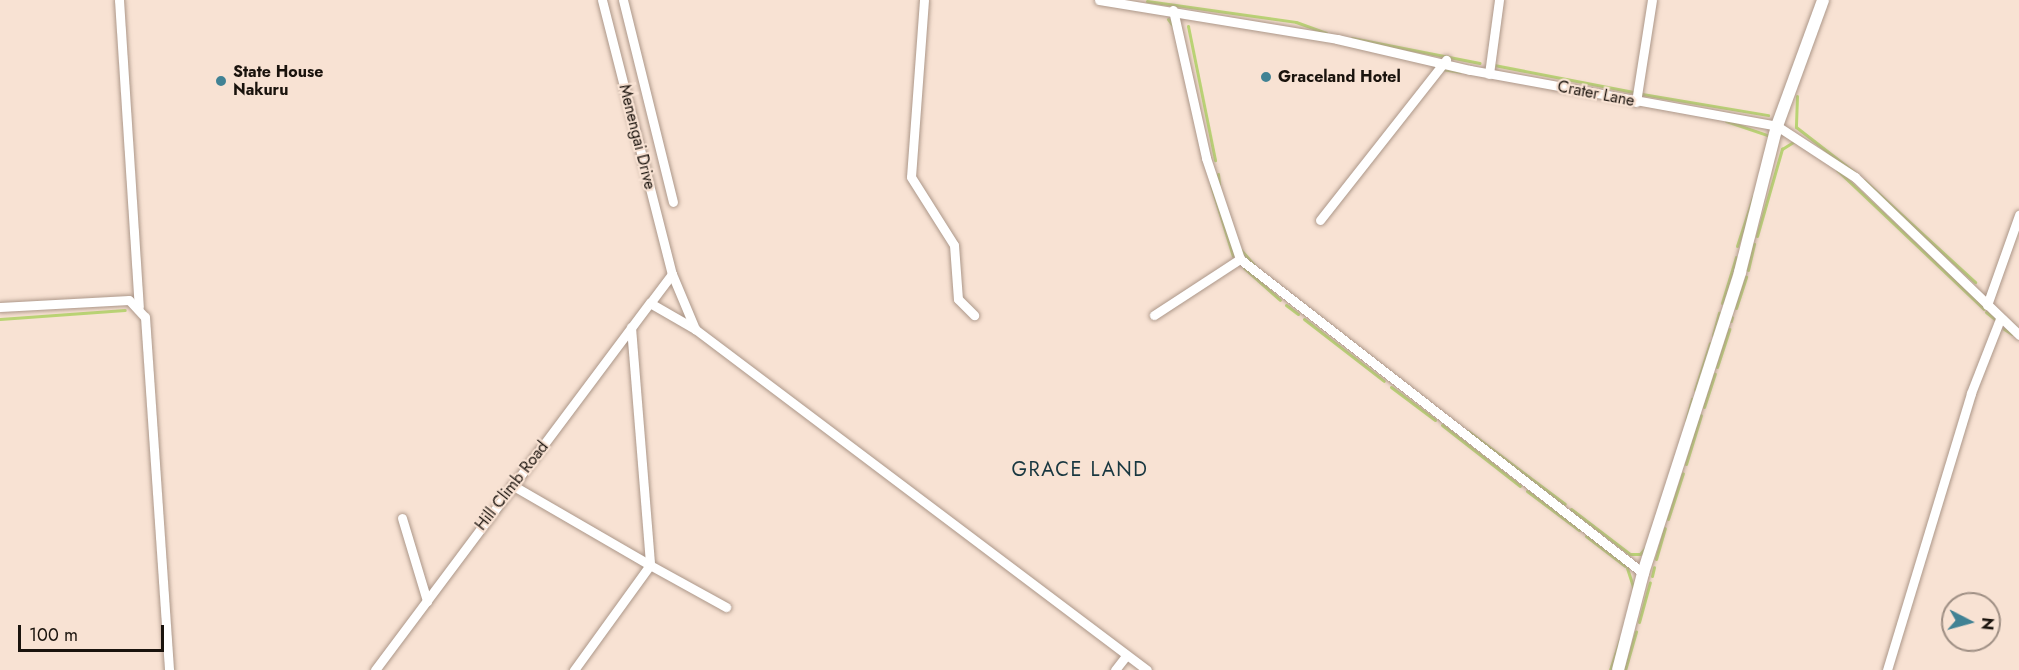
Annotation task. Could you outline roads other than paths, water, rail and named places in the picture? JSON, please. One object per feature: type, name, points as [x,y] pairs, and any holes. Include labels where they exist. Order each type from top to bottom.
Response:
[{"type":"street","points":[[119,0],[138,306]]},
{"type":"street","name":"Menengai Drive","points":[[603,0],[672,274],[695,329]]},
{"type":"street","points":[[623,0],[673,202]]},
{"type":"street","points":[[924,0],[911,177],[954,245],[958,299],[974,315]]},
{"type":"street","name":"Crater Lane","points":[[1099,0],[1173,10],[1446,60],[1489,74],[1777,126],[1856,177],[2000,320],[2019,335]]},
{"type":"street","points":[[1489,74],[1499,0]]},
{"type":"street","points":[[1636,102],[1652,0]]},
{"type":"street","points":[[1618,670],[1643,573],[1740,272],[1777,126],[1823,0]]},
{"type":"street","points":[[1173,10],[1206,158],[1240,259],[1643,573]]},
{"type":"street","points":[[1320,220],[1446,60]]},
{"type":"street","points":[[1987,305],[2019,214]]},
{"type":"street","points":[[1154,315],[1240,259]]},
{"type":"street","name":"Hill Climb Road","points":[[375,670],[672,274]]},
{"type":"street","points":[[0,307],[129,300],[138,306],[145,317],[169,670]]},
{"type":"street","points":[[650,303],[695,329],[1147,670]]},
{"type":"street","points":[[1887,670],[1971,393],[2000,320]]},
{"type":"street","points":[[574,670],[650,565],[631,327]]},
{"type":"street","points":[[512,485],[726,607]]},
{"type":"street","points":[[402,518],[427,601]]},
{"type":"street","points":[[1114,670],[1126,656]]},
{"type":"waterway","points":[[1147,1],[1296,22],[1326,33]]},
{"type":"waterway","points":[[1168,19],[1174,27]]},
{"type":"waterway","points":[[1188,26],[1215,160]]},
{"type":"waterway","points":[[1352,38],[1480,63]]},
{"type":"waterway","points":[[1494,65],[1633,92]]},
{"type":"waterway","points":[[1442,69],[1460,72]]},
{"type":"waterway","points":[[1642,94],[1768,115]]},
{"type":"waterway","points":[[1797,96],[1796,127],[1854,172]]},
{"type":"waterway","points":[[1726,121],[1770,136]]},
{"type":"waterway","points":[[1757,236],[1782,149],[1795,141]]},
{"type":"waterway","points":[[1837,170],[1984,309]]},
{"type":"waterway","points":[[1218,174],[1219,184]]},
{"type":"waterway","points":[[1864,180],[1975,282]]},
{"type":"waterway","points":[[1211,185],[1233,256]]},
{"type":"waterway","points":[[1737,246],[1753,197]]},
{"type":"waterway","points":[[1748,270],[1754,244]]},
{"type":"waterway","points":[[1241,250],[1254,265]]},
{"type":"waterway","points":[[1722,303],[1736,257]]},
{"type":"waterway","points":[[1244,268],[1280,300]]},
{"type":"waterway","points":[[1736,308],[1746,277]]},
{"type":"waterway","points":[[1286,305],[1298,314]]},
{"type":"waterway","points":[[0,319],[125,310]]},
{"type":"waterway","points":[[1986,312],[1996,320]]},
{"type":"waterway","points":[[1713,335],[1719,313]]},
{"type":"waterway","points":[[1731,321],[1732,317]]},
{"type":"waterway","points":[[1304,319],[1384,381]]},
{"type":"waterway","points":[[1717,367],[1729,329]]},
{"type":"waterway","points":[[2004,329],[2012,334]]},
{"type":"waterway","points":[[1695,390],[1710,343]]},
{"type":"waterway","points":[[1704,407],[1715,374]]},
{"type":"waterway","points":[[1391,387],[1435,420]]},
{"type":"waterway","points":[[1686,421],[1692,399]]},
{"type":"waterway","points":[[1686,464],[1701,415]]},
{"type":"waterway","points":[[1442,425],[1520,486]]},
{"type":"waterway","points":[[1468,431],[1565,504]]},
{"type":"waterway","points":[[1668,519],[1683,473]]},
{"type":"waterway","points":[[1527,491],[1579,530]]},
{"type":"waterway","points":[[1571,509],[1630,554],[1640,554],[1647,546]]},
{"type":"waterway","points":[[1656,559],[1665,528]]},
{"type":"waterway","points":[[1586,536],[1625,566]]},
{"type":"waterway","points":[[1652,576],[1654,567]]},
{"type":"waterway","points":[[1627,568],[1633,587]]},
{"type":"waterway","points":[[1639,622],[1650,582]]},
{"type":"waterway","points":[[1625,670],[1636,632]]},
{"type":"waterway","points":[[1610,670],[1620,640]]},
{"type":"place","name":"Graceland Hotel","points":[[1266,77]]},
{"type":"place","name":"State House Nakuru","points":[[221,81]]},
{"type":"district","name":"GRACE LAND","points":[[1080,469]]}]
